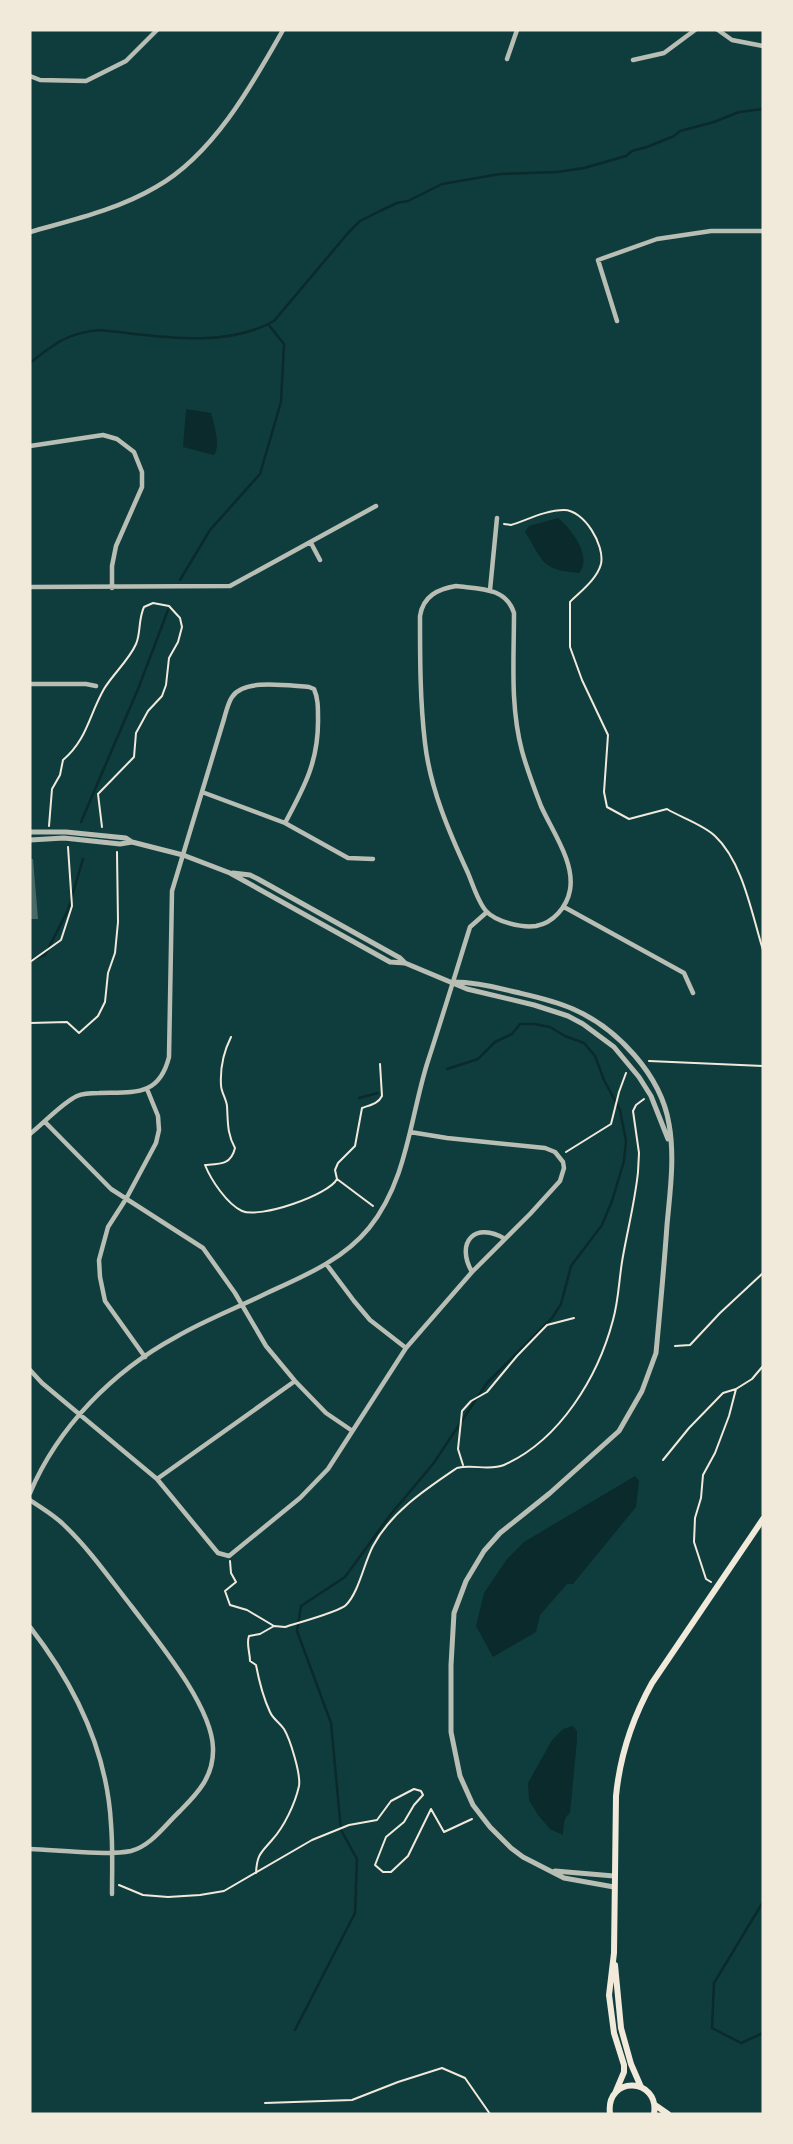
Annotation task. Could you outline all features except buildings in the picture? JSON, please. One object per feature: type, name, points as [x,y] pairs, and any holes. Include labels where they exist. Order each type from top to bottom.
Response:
[{"type":"main road","points":[[641,2087],[621,2028],[614,1953],[614,1834],[619,1771],[638,1707],[763,1519]]},
{"type":"main road","points":[[610,2114],[609,2104],[624,2072],[610,2015],[609,1995],[614,1953]]},
{"type":"main road","points":[[616,2091],[628,2085],[641,2087],[649,2092],[654,2104],[654,2114]]},
{"type":"main road","points":[[654,2104],[667,2114]]},
{"type":"street","points":[[30,76],[40,80],[86,81],[126,61],[157,30]]},
{"type":"street","points":[[30,232],[100,212],[133,199],[175,175],[206,144],[249,90],[281,30]]},
{"type":"street","points":[[508,59],[517,30]]},
{"type":"street","points":[[633,60],[664,53],[695,30]]},
{"type":"street","points":[[718,30],[732,40],[763,46]]},
{"type":"street","points":[[617,321],[598,260],[657,239],[710,231],[763,231]]},
{"type":"street","points":[[30,446],[103,435],[117,439],[134,452],[142,472],[142,487],[116,546],[112,588]]},
{"type":"street","points":[[30,587],[230,586],[376,506]]},
{"type":"street","points":[[490,590],[497,521]]},
{"type":"street","points":[[311,543],[320,560]]},
{"type":"street","points":[[456,586],[490,590],[507,598],[514,613],[514,684],[522,751],[541,806],[568,867],[570,890],[564,907],[550,921],[539,926],[524,927],[508,923],[487,912],[452,838],[432,781],[424,733],[420,639],[422,606],[431,595],[442,588],[456,586]]},
{"type":"street","points":[[30,684],[96,686]]},
{"type":"street","points":[[30,1134],[75,1097],[85,1093],[136,1092],[147,1089],[156,1084],[166,1066],[169,1056],[172,891],[232,697],[242,688],[258,685],[309,687],[314,689],[317,697],[318,737],[315,757],[299,798],[285,823]]},
{"type":"street","points":[[202,792],[285,823],[348,858],[373,859]]},
{"type":"street","points":[[30,832],[66,832],[126,838],[230,873],[258,878],[405,963],[467,989],[555,1011],[583,1024],[614,1047],[651,1096],[670,1142],[671,1181],[656,1353],[642,1391],[619,1431],[484,1551],[466,1581],[454,1613],[451,1665],[452,1732],[460,1776],[473,1805],[490,1827],[523,1857],[564,1878],[614,1887]]},
{"type":"street","points":[[30,840],[64,838],[120,844],[132,842]]},
{"type":"street","points":[[564,907],[684,973],[694,993]]},
{"type":"street","points":[[30,1493],[60,1438],[80,1413],[111,1383],[175,1337],[327,1265],[357,1240],[380,1212],[398,1178],[427,1064],[470,927],[487,912]]},
{"type":"street","points":[[145,1357],[104,1301],[99,1260],[108,1227],[156,1143],[158,1115],[147,1089]]},
{"type":"street","points":[[46,1122],[111,1189],[203,1248],[216,1264],[266,1346],[326,1413],[351,1431]]},
{"type":"street","points":[[30,1370],[157,1479],[218,1553],[229,1556],[300,1497],[328,1469],[406,1348],[472,1272],[560,1181],[564,1168],[560,1157],[545,1148],[447,1139],[410,1132]]},
{"type":"street","points":[[472,1272],[465,1259],[469,1240],[484,1231],[494,1232],[505,1239]]},
{"type":"street","points":[[327,1265],[370,1320],[406,1348]]},
{"type":"street","points":[[157,1479],[295,1381]]},
{"type":"street","points":[[30,1500],[62,1523],[99,1563],[170,1657],[204,1712],[214,1749],[210,1773],[201,1791],[144,1846],[129,1851],[112,1852],[30,1849]]},
{"type":"street","points":[[30,1628],[51,1655],[78,1699],[94,1738],[106,1782],[111,1822],[111,1894]]},
{"type":"street","points":[[551,1871],[614,1876]]},
{"type":"path","points":[[497,521],[511,525],[553,511],[565,510],[575,512],[585,520],[600,548],[601,559],[596,575],[570,602],[570,648],[608,735],[604,792],[607,807],[629,819],[667,809],[714,834],[729,854],[745,890],[763,950]]},
{"type":"path","points":[[49,826],[52,789],[60,775],[63,760],[83,738],[103,691],[136,644],[139,617],[144,607],[153,603],[169,606],[180,618],[183,627],[169,658],[166,685],[162,696],[148,712],[136,733],[134,757],[98,794],[102,828]]},
{"type":"path","points":[[30,962],[61,940],[72,906],[68,847]]},
{"type":"path","points":[[30,1023],[67,1022],[79,1033],[98,1016],[105,1002],[108,972],[116,943],[117,852]]},
{"type":"path","points":[[231,1037],[222,1064],[220,1087],[226,1101],[228,1136],[235,1148],[233,1157],[225,1164],[205,1165],[211,1180],[242,1211],[273,1211],[311,1198],[334,1186],[338,1163],[355,1146],[362,1108],[380,1100],[382,1096],[380,1064]]},
{"type":"path","points":[[646,1061],[763,1066]]},
{"type":"path","points":[[566,1152],[611,1124],[626,1072]]},
{"type":"path","points":[[229,1556],[231,1573],[236,1582],[225,1591],[230,1605],[259,1616],[275,1626],[285,1627],[345,1607],[355,1593],[374,1544],[387,1526],[422,1491],[457,1468],[500,1467],[516,1459],[545,1438],[561,1421],[584,1389],[614,1318],[638,1172],[639,1153],[633,1111],[636,1105],[646,1098]]},
{"type":"path","points":[[337,1179],[373,1206]]},
{"type":"path","points":[[675,1346],[690,1345],[763,1273]]},
{"type":"path","points":[[463,1466],[458,1449],[462,1411],[471,1401],[487,1392],[547,1325],[574,1318]]},
{"type":"path","points":[[663,1460],[723,1393],[736,1389],[751,1379],[763,1366]]},
{"type":"path","points":[[713,1583],[706,1579],[694,1542],[695,1518],[701,1498],[703,1475],[716,1453],[736,1389]]},
{"type":"path","points":[[256,1873],[261,1850],[273,1840],[294,1801],[300,1783],[288,1738],[282,1726],[272,1716],[261,1688],[256,1665],[250,1661],[247,1643],[249,1636],[275,1626]]},
{"type":"path","points":[[119,1885],[144,1895],[168,1897],[224,1891],[312,1840],[349,1825],[377,1820],[391,1801],[414,1789],[421,1791],[423,1795],[404,1822],[386,1838],[375,1865],[383,1872],[391,1872],[408,1856],[431,1809],[444,1832],[472,1819]]},
{"type":"path","points":[[265,2103],[352,2101],[442,2068],[465,2078],[491,2114]]},
{"type":"water","points":[[186,409],[211,413],[217,440],[214,455],[183,447]]},
{"type":"water","points":[[558,518],[579,543],[583,566],[579,573],[550,567],[540,557],[525,532],[529,526]]},
{"type":"water","points":[[635,1476],[639,1481],[636,1507],[573,1584],[567,1584],[540,1615],[536,1632],[493,1657],[476,1626],[484,1593],[507,1559],[524,1542]]},
{"type":"water","points":[[573,1726],[577,1731],[577,1740],[570,1813],[565,1820],[563,1835],[550,1829],[538,1815],[529,1800],[528,1783],[552,1740],[563,1729]]},
{"type":"waterway","points":[[30,363],[61,340],[99,330],[188,338],[211,338],[254,330],[274,321],[360,221],[397,203],[408,201],[442,184],[500,174],[584,168],[626,156],[680,131],[739,112],[763,109]]},
{"type":"waterway","points":[[180,580],[210,530],[260,474],[281,402],[284,344],[268,324]]},
{"type":"waterway","points":[[81,822],[138,689],[168,610]]},
{"type":"waterway","points":[[30,960],[45,955],[68,910],[83,859]]},
{"type":"waterway","points":[[295,2030],[355,1913],[357,1859],[341,1830],[331,1723],[297,1631],[301,1606],[345,1577],[391,1514],[433,1464],[487,1383],[552,1318],[561,1304],[571,1266],[602,1225],[624,1161],[626,1141],[620,1110],[595,1056],[584,1043],[550,1027],[520,1024],[512,1034],[495,1042],[478,1059],[447,1069]]},
{"type":"waterway","points":[[359,1098],[378,1093]]},
{"type":"waterway","points":[[763,1902],[714,1983],[712,2028],[741,2043],[763,2033]]}]
